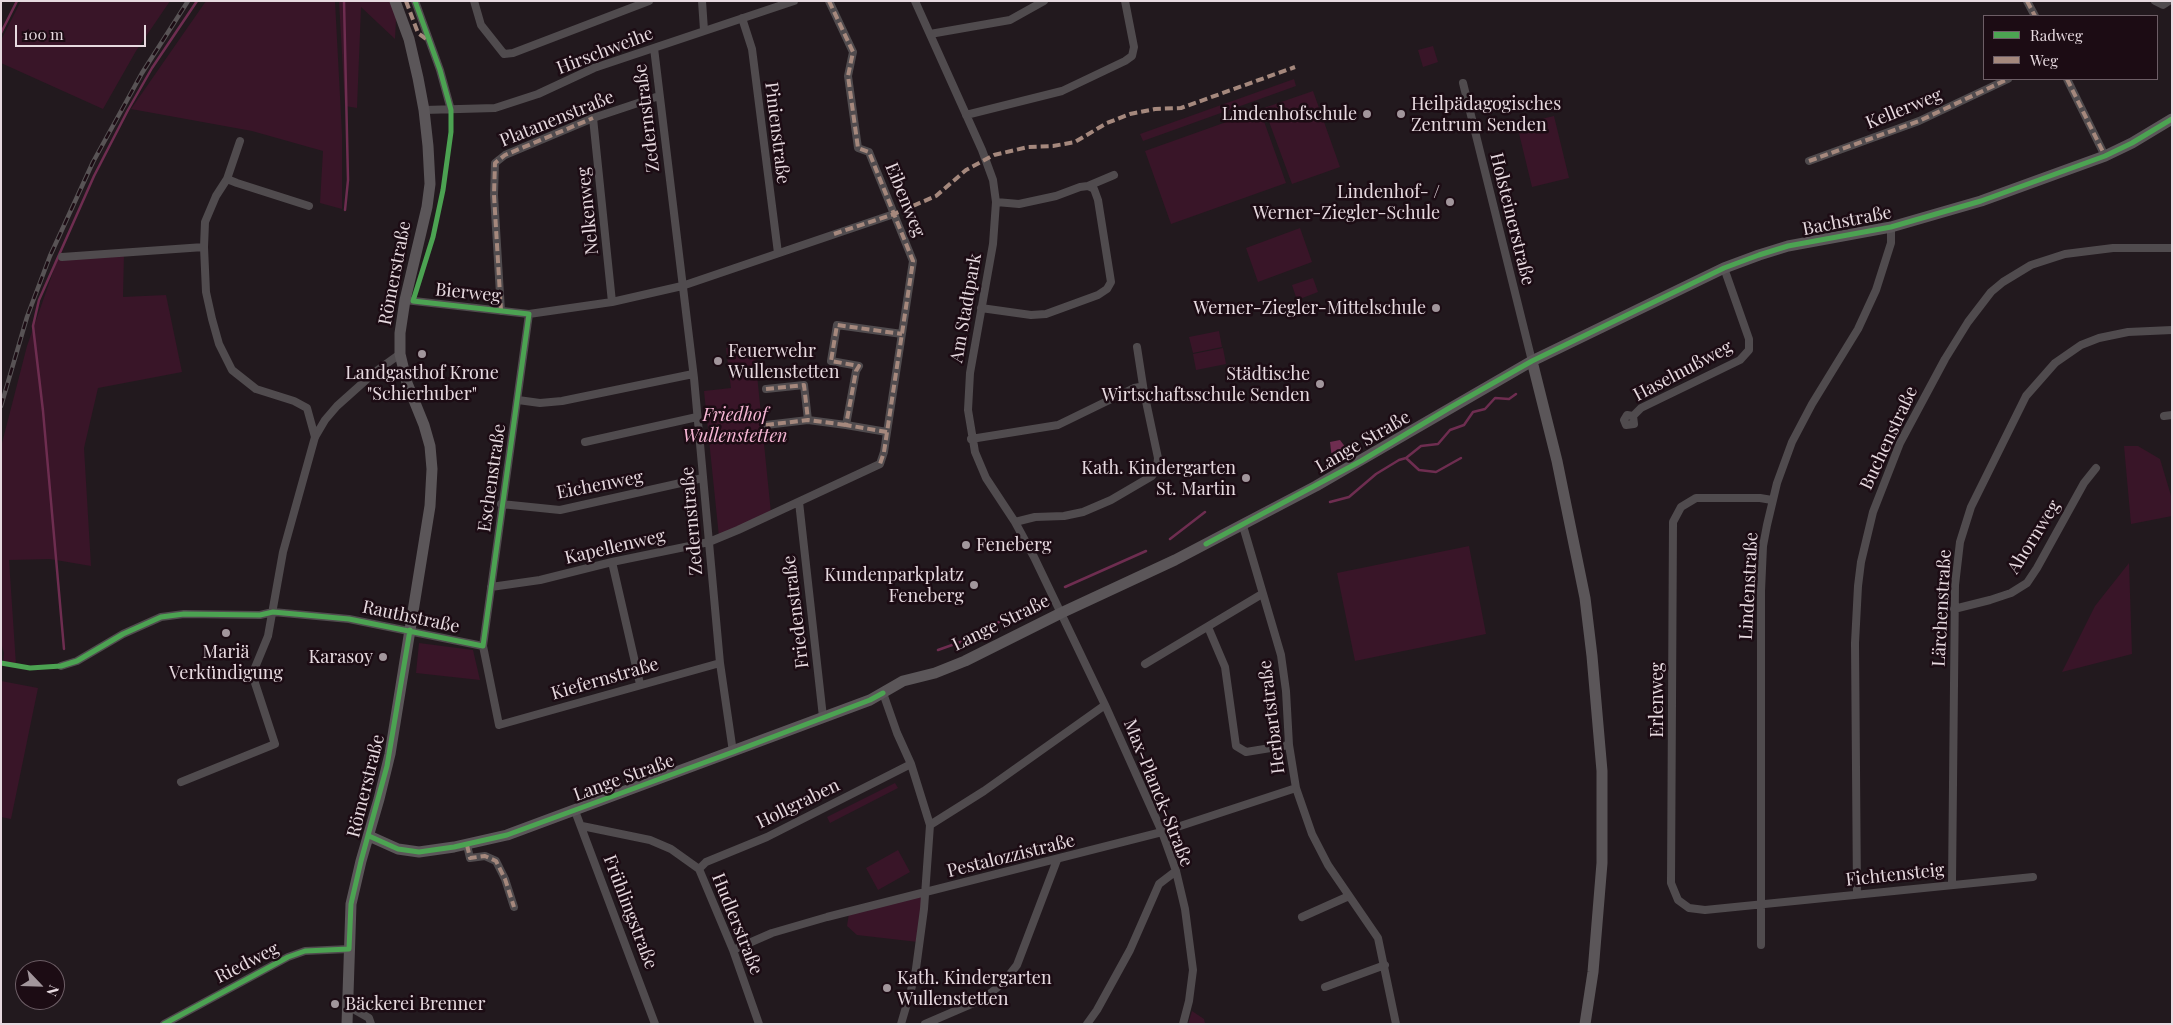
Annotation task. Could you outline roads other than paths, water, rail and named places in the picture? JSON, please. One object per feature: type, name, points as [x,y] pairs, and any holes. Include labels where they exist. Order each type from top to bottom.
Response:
[{"type":"street","name":"Römerstraße","points":[[347,1024],[351,904],[390,754],[430,506],[432,469],[430,446],[424,425],[407,384],[400,354],[400,333],[405,300],[427,207],[430,184],[424,110],[409,39],[395,1]]},
{"type":"street","points":[[416,1],[440,70],[451,110]]},
{"type":"street","points":[[474,1],[481,25],[504,54],[521,50],[649,1]]},
{"type":"street","points":[[702,1],[704,30]]},
{"type":"street","name":"Hirschweihe","points":[[424,110],[495,108],[538,94],[594,68],[794,1]]},
{"type":"street","name":"Eibenweg","points":[[829,1],[853,52],[848,76],[858,148],[869,152],[913,261],[884,452],[880,464]]},
{"type":"street","name":"Am Stadtpark","points":[[915,1],[982,150],[993,180],[996,202],[992,244],[970,374],[968,410],[971,439],[980,466],[1016,522],[1061,613]]},
{"type":"street","points":[[930,34],[1010,20],[1044,1]]},
{"type":"street","points":[[966,115],[1062,91],[1132,56],[1134,47],[1125,1]]},
{"type":"street","points":[[2027,1],[2034,15]]},
{"type":"street","points":[[2155,1],[2163,4],[2169,1]]},
{"type":"street","name":"Pinienstraße","points":[[742,18],[752,49],[778,253]]},
{"type":"street","name":"Zedernstraße","points":[[654,48],[698,416],[720,663],[733,752]]},
{"type":"street","name":"Kellerweg","points":[[1809,161],[1919,120],[2006,80]]},
{"type":"street","points":[[2067,80],[2105,156]]},
{"type":"street","name":"Holsteinerstraße","points":[[1463,83],[1532,361]]},
{"type":"street","name":"Platanenstraße","points":[[501,311],[494,195],[495,163],[505,155],[593,118],[659,96]]},
{"type":"street","name":"Nelkenweg","points":[[593,118],[612,302]]},
{"type":"street","name":"Bachstraße","points":[[1532,361],[1724,268],[1759,254],[1788,246],[1891,227],[1981,201],[2105,156],[2132,143],[2172,119]]},
{"type":"street","points":[[240,141],[227,178],[207,214],[204,247],[206,292],[212,319],[226,361],[240,378],[256,389],[294,401],[306,408],[312,419],[315,437]]},
{"type":"street","points":[[996,202],[1020,204],[1036,201],[1088,186],[1114,175]]},
{"type":"street","points":[[227,178],[309,206]]},
{"type":"street","points":[[982,308],[1031,316],[1046,314],[1098,295],[1107,289],[1111,282],[1110,270],[1098,200],[1094,189],[1088,186]]},
{"type":"street","name":"Bierweg","points":[[405,300],[529,314],[612,302],[682,286],[894,214]]},
{"type":"street","name":"Lindenstraße","points":[[1761,945],[1761,591],[1763,546],[1772,500],[1792,442],[1812,404],[1866,313],[1889,252],[1891,227]]},
{"type":"street","points":[[62,258],[204,247]]},
{"type":"street","name":"Buchenstraße","points":[[1857,894],[1856,633],[1858,586],[1864,547],[1873,512],[1900,443],[1945,359],[1968,322],[1991,292],[2003,282],[2031,264],[2065,254],[2113,248],[2172,248]]},
{"type":"street","name":"Haselnußweg","points":[[1632,416],[1644,406],[1740,360],[1749,350],[1750,339],[1724,268]]},
{"type":"street","name":"Eschenstraße","points":[[499,725],[483,646],[529,314]]},
{"type":"street","points":[[846,425],[856,371],[859,366],[831,361],[837,325],[902,334]]},
{"type":"street","name":"Lärchenstraße","points":[[1952,884],[1954,609],[1957,562],[1964,523],[2014,420],[2034,385],[2055,363],[2068,353],[2094,339],[2128,332],[2172,330]]},
{"type":"street","points":[[1016,522],[1035,517],[1064,516],[1083,512],[1111,500],[1152,476],[1157,468],[1158,458],[1137,347]]},
{"type":"street","points":[[180,782],[275,744],[255,683],[254,670],[268,636],[283,552],[315,437],[325,420],[337,406],[375,372],[400,354]]},
{"type":"street","points":[[1532,361],[1557,461],[1585,598],[1602,771],[1601,872],[1594,965],[1585,1024]]},
{"type":"street","name":"Lange Straße","points":[[368,836],[392,847],[412,852],[432,851],[467,845],[508,835],[824,717],[883,693],[903,681],[935,673],[959,664],[1243,526],[1361,461],[1532,361]]},
{"type":"street","points":[[518,400],[540,403],[562,401],[693,374]]},
{"type":"street","points":[[766,389],[804,385],[808,420]]},
{"type":"street","points":[[971,439],[1058,425],[1134,388],[1140,387],[1144,392]]},
{"type":"street","points":[[585,442],[698,416]]},
{"type":"street","points":[[766,425],[808,420],[887,432]]},
{"type":"street","name":"Kapellenweg","points":[[491,587],[540,580],[612,562],[709,542],[880,464]]},
{"type":"street","name":"Ahornweg","points":[[1954,609],[2011,593],[2027,583],[2084,483],[2096,468]]},
{"type":"street","name":"Eichenweg","points":[[502,504],[560,510],[703,478]]},
{"type":"street","name":"Erlenweg","points":[[1761,903],[1695,910],[1682,904],[1672,889],[1672,529],[1673,522],[1681,507],[1696,498],[1760,498],[1772,500]]},
{"type":"street","name":"Friedenstraße","points":[[799,502],[824,717]]},
{"type":"street","name":"Herbartstraße","points":[[1243,526],[1281,655],[1286,691],[1289,745],[1296,788],[1315,840],[1328,865],[1378,938],[1396,1024]]},
{"type":"street","points":[[612,562],[640,684]]},
{"type":"street","points":[[1145,664],[1262,594]]},
{"type":"street","name":"Rauthstraße","points":[[61,666],[77,661],[123,634],[161,617],[184,614],[260,615],[273,612],[349,619],[483,646]]},
{"type":"street","name":"Max-Planck-Straße","points":[[1061,613],[1162,832],[1176,871],[1185,909],[1193,970],[1189,1001],[1183,1024]]},
{"type":"street","points":[[1208,627],[1224,667],[1236,746],[1246,752],[1289,745]]},
{"type":"street","name":"Kiefernstraße","points":[[499,725],[720,663]]},
{"type":"street","points":[[883,693],[897,733],[911,764],[930,825],[926,893],[914,976],[901,1024]]},
{"type":"street","points":[[930,825],[984,791],[1105,705]]},
{"type":"street","name":"Hollgraben","points":[[698,869],[706,862],[767,837],[911,764]]},
{"type":"street","name":"Pestalozzistraße","points":[[733,950],[772,933],[802,924],[1162,832],[1296,788]]},
{"type":"street","name":"Frühlingstraße","points":[[575,811],[655,1024]]},
{"type":"street","name":"Hudlerstraße","points":[[582,826],[650,840],[671,849],[698,869],[733,950],[759,1024]]},
{"type":"street","points":[[467,845],[470,858],[485,856],[496,861],[505,879],[514,906]]},
{"type":"street","points":[[925,1024],[983,999],[1003,983],[1017,965],[1057,860]]},
{"type":"street","points":[[1087,1024],[1097,1010],[1130,950],[1159,884],[1176,871]]},
{"type":"street","name":"Fichtensteig","points":[[1761,903],[2033,877]]},
{"type":"street","points":[[1302,916],[1349,896]]},
{"type":"street","name":"Riedweg","points":[[164,1024],[288,957],[305,951],[349,949]]},
{"type":"street","points":[[1326,987],[1385,965]]},
{"type":"street","points":[[348,1006],[369,1018],[371,1024]]},
{"type":"waterway","points":[[1,33],[17,1]]},
{"type":"waterway","points":[[64,649],[43,411],[33,326],[39,300],[94,176],[152,68],[197,1]]},
{"type":"waterway","points":[[344,1],[348,180],[345,210]]},
{"type":"waterway","points":[[1406,458],[1421,446],[1438,444],[1450,430],[1464,425],[1473,412],[1485,409],[1495,398],[1509,399],[1516,394]]},
{"type":"waterway","points":[[1330,502],[1349,497],[1376,474],[1399,460],[1406,458],[1419,470],[1436,472],[1461,458]]},
{"type":"waterway","points":[[1170,539],[1205,512]]},
{"type":"waterway","points":[[1065,587],[1146,551]]},
{"type":"waterway","points":[[938,650],[969,639],[1036,601]]},
{"type":"railway","points":[[1,406],[27,317],[50,256],[93,162],[142,73],[188,1]]},
{"type":"place","name":"Lindenhofschule","points":[[1367,114]]},
{"type":"place","name":"Heilpädagogisches Zentrum Senden","points":[[1401,114]]},
{"type":"place","name":"Lindenhof- / Werner-Ziegler-Schule","points":[[1450,202]]},
{"type":"place","name":"Werner-Ziegler-Mittelschule","points":[[1436,308]]},
{"type":"place","name":"Landgasthof Krone \"Schierhuber\"","points":[[422,354]]},
{"type":"place","name":"Feuerwehr Wullenstetten","points":[[718,361]]},
{"type":"place","name":"Städtische Wirtschaftsschule Senden","points":[[1320,384]]},
{"type":"place","name":"Kath. Kindergarten St. Martin","points":[[1246,478]]},
{"type":"place","name":"Feneberg","points":[[966,545]]},
{"type":"place","name":"Kundenparkplatz Feneberg","points":[[974,585]]},
{"type":"place","name":"Mariä Verkündigung","points":[[226,633]]},
{"type":"place","name":"Karasoy","points":[[383,657]]},
{"type":"place","name":"Kath. Kindergarten Wullenstetten","points":[[887,988]]},
{"type":"place","name":"Bäckerei Brenner","points":[[335,1004]]},
{"type":"park label","name":"Friedhof Wullenstetten","points":[[735,425]]}]
